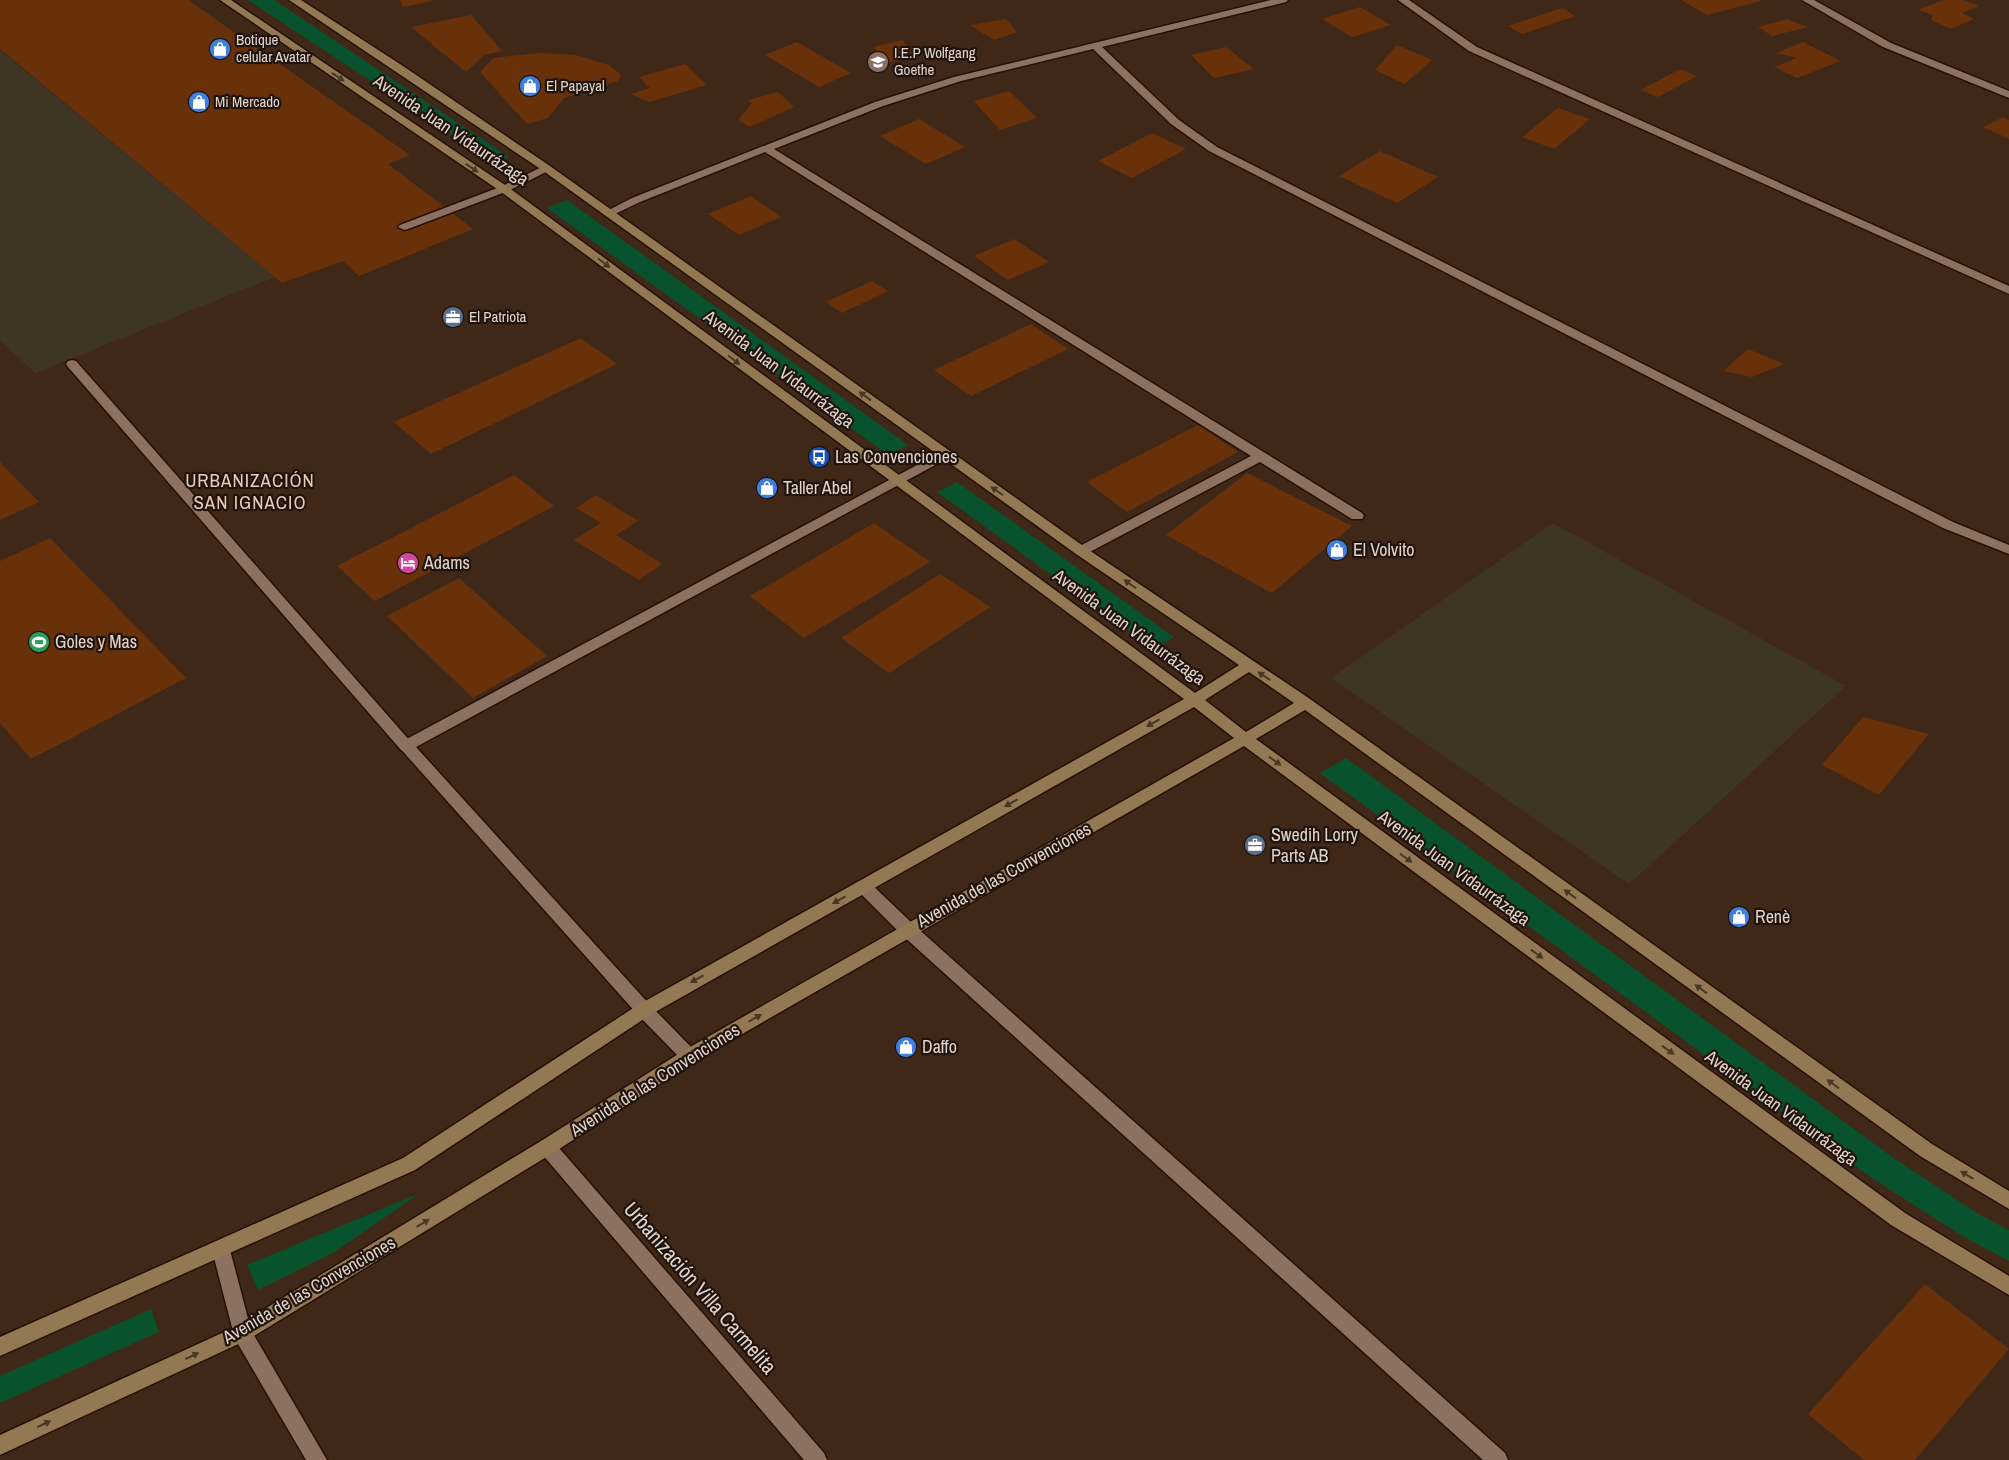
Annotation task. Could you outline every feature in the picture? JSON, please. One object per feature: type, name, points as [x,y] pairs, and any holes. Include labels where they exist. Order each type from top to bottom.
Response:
[{"type":"main road","name":"Avenida Juan Vidaurrázaga","points":[[225,0],[504,189],[1195,700],[1245,739],[1898,1219],[2009,1286]]},
{"type":"main road","name":"Avenida Juan Vidaurrázaga","points":[[294,0],[399,68],[546,168],[1081,550],[1248,666],[1305,703],[1926,1150],[2009,1200]]},
{"type":"main road","points":[[0,1348],[410,1164],[644,1010],[1195,700],[1248,666]]},
{"type":"main road","name":"Avenida de las Convenciones","points":[[0,1445],[242,1333],[547,1147],[689,1056],[1305,703]]},
{"type":"street","points":[[609,213],[636,200],[896,98],[958,79],[1283,0]]},
{"type":"street","points":[[1403,0],[1473,49],[2009,290]]},
{"type":"street","points":[[1807,0],[1887,45],[2009,96]]},
{"type":"street","points":[[1095,46],[1175,122],[1213,149],[1948,525],[2009,550]]},
{"type":"street","points":[[766,148],[1357,516]]},
{"type":"street","points":[[404,227],[504,189],[546,168]]},
{"type":"street","points":[[72,364],[406,746],[644,1010],[689,1056]]},
{"type":"street","points":[[406,746],[945,454]]},
{"type":"street","points":[[1081,550],[1261,456]]},
{"type":"street","points":[[862,886],[908,930],[1498,1460]]},
{"type":"street","name":"Urbanización Villa Carmelita","points":[[547,1147],[817,1460]]},
{"type":"street","points":[[221,1250],[242,1333],[317,1460]]},
{"type":"shaded area","points":[[0,50],[275,277],[35,373],[0,340]]},
{"type":"shaded area","points":[[1553,523],[1846,686],[1629,884],[1331,678]]},
{"type":"green space","points":[[248,0],[274,0],[509,157],[495,163]]},
{"type":"green space","points":[[567,200],[908,445],[888,455],[547,208]]},
{"type":"green space","points":[[957,482],[1174,637],[1154,649],[937,492]]},
{"type":"green space","points":[[1346,758],[1895,1159],[1980,1215],[2009,1230],[2009,1261],[1959,1234],[1872,1178],[1320,773]]},
{"type":"green space","points":[[420,1193],[336,1251],[258,1290],[247,1265]]},
{"type":"green space","points":[[151,1309],[159,1332],[0,1403],[0,1376]]},
{"type":"building","name":"Mi Mercado","points":[[0,0],[188,0],[410,155],[388,164],[473,229],[359,276],[343,261],[282,283],[0,49]]},
{"type":"building","points":[[400,0],[433,0],[433,1],[403,7]]},
{"type":"building","points":[[1681,0],[1761,0],[1761,1],[1707,15]]},
{"type":"building","points":[[1943,0],[1964,0],[1979,6],[1962,13],[1974,19],[1951,29],[1931,20],[1933,15],[1918,10]]},
{"type":"building","points":[[1360,7],[1391,25],[1352,37],[1322,19]]},
{"type":"building","points":[[1562,8],[1575,16],[1522,34],[1508,26]]},
{"type":"building","points":[[471,15],[502,51],[484,55],[466,72],[411,27]]},
{"type":"building","points":[[1006,19],[1017,32],[994,40],[970,25]]},
{"type":"building","points":[[1787,19],[1808,27],[1772,36],[1758,27]]},
{"type":"building","points":[[902,40],[917,56],[888,63],[873,47]]},
{"type":"building","points":[[797,42],[851,73],[819,87],[765,55]]},
{"type":"building","points":[[1803,42],[1841,61],[1797,78],[1774,67],[1797,58],[1776,53]]},
{"type":"building","points":[[1397,45],[1432,60],[1405,84],[1375,70]]},
{"type":"building","points":[[1226,47],[1254,69],[1214,78],[1191,55]]},
{"type":"building","points":[[538,53],[575,55],[609,65],[621,75],[618,81],[564,98],[548,118],[527,124],[480,72],[493,58]]},
{"type":"building","points":[[685,64],[707,85],[649,102],[631,94],[650,88],[639,77]]},
{"type":"building","points":[[1680,69],[1697,76],[1658,97],[1641,90]]},
{"type":"building","points":[[1009,91],[1037,118],[1000,130],[974,101]]},
{"type":"building","points":[[778,92],[794,107],[750,127],[738,120],[752,103],[748,100]]},
{"type":"building","points":[[1558,108],[1590,119],[1554,149],[1522,137]]},
{"type":"building","points":[[2003,117],[2009,120],[2009,139],[1983,127]]},
{"type":"building","points":[[919,119],[965,147],[926,164],[880,136]]},
{"type":"building","points":[[1152,133],[1186,149],[1132,178],[1098,161]]},
{"type":"building","points":[[1380,151],[1438,177],[1397,203],[1339,176]]},
{"type":"building","points":[[751,196],[781,217],[739,235],[708,214]]},
{"type":"building","points":[[1014,239],[1049,262],[1008,280],[974,256]]},
{"type":"building","points":[[872,281],[888,291],[842,313],[826,302]]},
{"type":"building","points":[[1031,324],[1068,349],[971,396],[934,370]]},
{"type":"building","points":[[581,338],[617,364],[431,454],[394,422]]},
{"type":"building","points":[[1748,349],[1784,364],[1752,377],[1723,371]]},
{"type":"building","points":[[1198,425],[1238,452],[1127,512],[1087,482]]},
{"type":"building","points":[[0,462],[39,502],[0,520]]},
{"type":"building","points":[[1247,473],[1352,526],[1272,593],[1166,535]]},
{"type":"building","points":[[514,475],[554,506],[375,601],[337,566]]},
{"type":"building","points":[[596,495],[638,521],[616,535],[662,564],[639,580],[574,540],[601,523],[576,508]]},
{"type":"building","points":[[874,523],[930,562],[804,638],[750,596]]},
{"type":"building","points":[[50,538],[186,678],[31,759],[0,723],[0,561]]},
{"type":"building","points":[[940,574],[990,607],[889,673],[841,638]]},
{"type":"building","points":[[459,578],[547,656],[473,698],[387,616]]},
{"type":"building","points":[[1863,717],[1929,734],[1879,795],[1822,765]]},
{"type":"building","points":[[1925,1284],[2009,1349],[1915,1460],[1864,1460],[1808,1414]]},
{"type":"place","name":"Botique celular Avatar","points":[[220,49]]},
{"type":"place","name":"I.E.P Wolfgang Goethe","points":[[878,62]]},
{"type":"place","name":"El Papayal","points":[[530,86]]},
{"type":"place","name":"Mi Mercado","points":[[199,102]]},
{"type":"place","name":"El Patriota","points":[[453,317]]},
{"type":"place","name":"Las Convenciones","points":[[819,457]]},
{"type":"place","name":"Taller Abel","points":[[767,488]]},
{"type":"place","name":"El Volvito","points":[[1337,550]]},
{"type":"place","name":"Adams","points":[[408,563]]},
{"type":"place","name":"Goles y Mas","points":[[39,642]]},
{"type":"place","name":"Swedih Lorry Parts AB","points":[[1255,845]]},
{"type":"place","name":"Renè","points":[[1739,917]]},
{"type":"place","name":"Daffo","points":[[906,1047]]},
{"type":"district","name":"URBANIZACIÓN SAN IGNACIO","points":[[250,491]]}]
